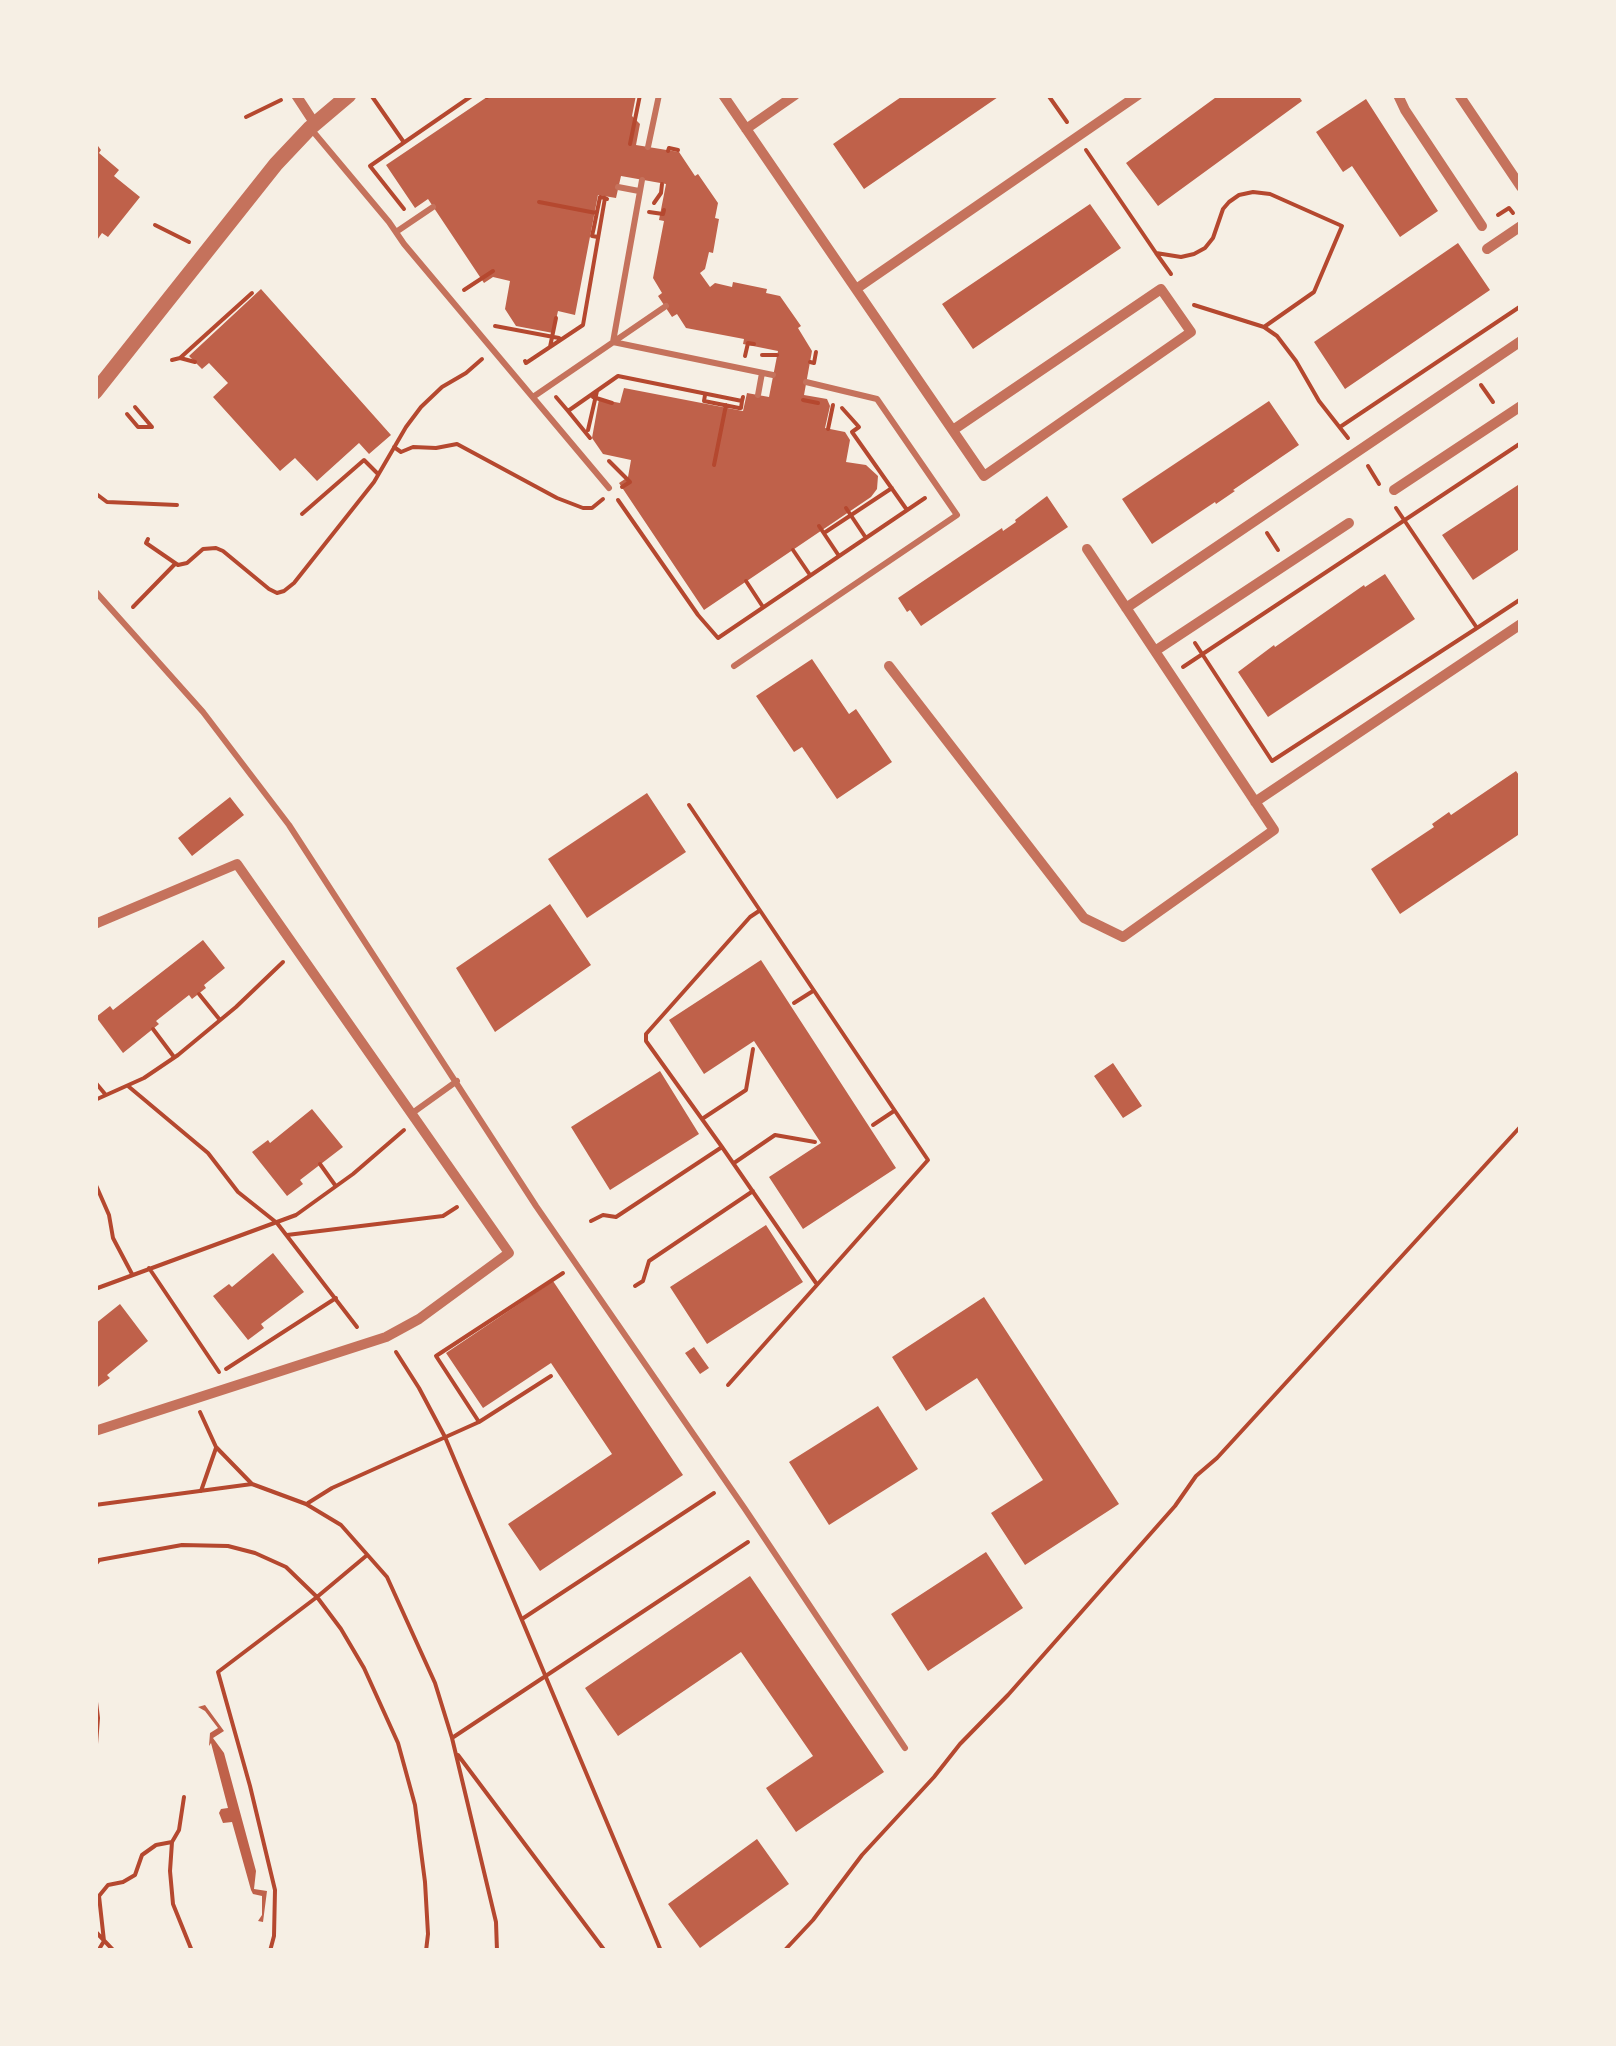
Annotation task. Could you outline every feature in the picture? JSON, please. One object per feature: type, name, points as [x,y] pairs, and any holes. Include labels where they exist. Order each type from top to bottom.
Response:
[{"type":"street","points":[[296,95],[312,126]]},
{"type":"street","points":[[95,392],[276,164],[349,95]]},
{"type":"street","points":[[723,95],[984,476],[1191,332],[1161,289],[953,430]]},
{"type":"street","points":[[746,129],[795,95]]},
{"type":"street","points":[[856,289],[1138,95]]},
{"type":"street","points":[[1398,95],[1482,226]]},
{"type":"street","points":[[1459,95],[1521,187]]},
{"type":"street","points":[[1487,249],[1521,226]]},
{"type":"street","points":[[1126,608],[1521,341]]},
{"type":"street","points":[[1390,493],[1521,406]]},
{"type":"street","points":[[1155,651],[1349,523]]},
{"type":"street","points":[[889,666],[1084,918],[1123,937],[1274,830],[1086,548]]},
{"type":"street","points":[[1255,802],[1521,624]]},
{"type":"street","points":[[95,924],[237,864],[509,1253],[442,1303],[386,1337],[95,1431]]},
{"type":"lane","points":[[648,147],[659,95]]},
{"type":"lane","points":[[312,126],[404,244],[609,488]]},
{"type":"lane","points":[[612,342],[642,180]]},
{"type":"lane","points":[[620,188],[640,191]]},
{"type":"lane","points":[[396,232],[433,207]]},
{"type":"lane","points":[[532,397],[666,306]]},
{"type":"lane","points":[[612,342],[773,376]]},
{"type":"lane","points":[[758,393],[762,373]]},
{"type":"lane","points":[[734,666],[957,515],[877,399],[806,382]]},
{"type":"lane","points":[[95,592],[203,712],[269,798],[536,1206],[905,1748]]},
{"type":"lane","points":[[413,1117],[457,1081]]},
{"type":"path","points":[[372,95],[404,142]]},
{"type":"path","points":[[360,168],[366,169],[473,95]]},
{"type":"path","points":[[630,142],[640,95]]},
{"type":"path","points":[[1048,95],[1071,129]]},
{"type":"path","points":[[246,117],[280,100]]},
{"type":"path","points":[[435,122],[440,129]]},
{"type":"path","points":[[1082,144],[1174,279]]},
{"type":"path","points":[[668,151],[678,150]]},
{"type":"path","points":[[370,166],[411,222]]},
{"type":"path","points":[[598,237],[592,236],[600,197],[619,201],[620,188]]},
{"type":"path","points":[[1156,254],[1181,257],[1204,248],[1213,238],[1229,202],[1253,192],[1270,194],[1342,226],[1314,292],[1264,327]]},
{"type":"path","points":[[516,351],[526,363],[583,325],[605,198]]},
{"type":"path","points":[[539,202],[596,214]]},
{"type":"path","points":[[650,212],[663,214],[664,210]]},
{"type":"path","points":[[154,225],[189,242]]},
{"type":"path","points":[[464,290],[493,270]]},
{"type":"path","points":[[172,360],[180,358],[252,293]]},
{"type":"path","points":[[1192,304],[1264,327],[1277,336],[1319,401],[1390,493]]},
{"type":"path","points":[[1340,427],[1521,306]]},
{"type":"path","points":[[550,347],[556,318]]},
{"type":"path","points":[[506,338],[495,326],[562,338]]},
{"type":"path","points":[[745,356],[748,343],[754,344]]},
{"type":"path","points":[[1456,348],[1503,418]]},
{"type":"path","points":[[810,362],[814,362],[816,352]]},
{"type":"path","points":[[180,358],[195,362]]},
{"type":"path","points":[[121,619],[174,564],[187,563],[202,548],[216,548],[269,588],[284,591],[374,482],[406,427],[430,398],[473,368]]},
{"type":"path","points":[[568,411],[618,376],[742,402]]},
{"type":"path","points":[[547,386],[596,447]]},
{"type":"path","points":[[705,394],[704,401],[741,408],[745,388],[758,393]]},
{"type":"path","points":[[594,395],[612,402]]},
{"type":"path","points":[[588,433],[594,395]]},
{"type":"path","points":[[804,401],[845,408],[859,427],[852,432],[907,510]]},
{"type":"path","points":[[714,465],[726,405]]},
{"type":"path","points":[[828,429],[833,406]]},
{"type":"path","points":[[126,414],[138,427],[152,428],[136,407]]},
{"type":"path","points":[[1171,676],[1521,443]]},
{"type":"path","points":[[394,447],[401,452],[456,444],[557,498],[592,508]]},
{"type":"path","points":[[603,455],[632,481],[613,492],[718,638],[939,489]]},
{"type":"path","points":[[302,514],[364,460],[378,474]]},
{"type":"path","points":[[824,533],[892,488]]},
{"type":"path","points":[[95,493],[107,502],[177,505]]},
{"type":"path","points":[[846,508],[866,538]]},
{"type":"path","points":[[1396,508],[1477,628]]},
{"type":"path","points":[[819,526],[839,556]]},
{"type":"path","points":[[148,539],[146,542],[174,564]]},
{"type":"path","points":[[793,550],[810,576]]},
{"type":"path","points":[[746,582],[764,608]]},
{"type":"path","points":[[1202,655],[1272,761],[1521,599]]},
{"type":"path","points":[[688,805],[928,1160],[728,1385]]},
{"type":"path","points":[[759,911],[646,1034],[646,1041],[817,1285]]},
{"type":"path","points":[[95,1100],[128,1086],[174,1058],[298,949]]},
{"type":"path","points":[[794,1003],[813,991]]},
{"type":"path","points":[[199,994],[220,1020]]},
{"type":"path","points":[[153,1029],[174,1058]]},
{"type":"path","points":[[702,1119],[746,1090],[753,1049]]},
{"type":"path","points":[[95,1082],[106,1096]]},
{"type":"path","points":[[128,1086],[208,1153],[238,1192],[278,1222],[370,1343]]},
{"type":"path","points":[[873,1124],[894,1111]]},
{"type":"path","points":[[95,1290],[296,1215],[336,1186],[413,1117]]},
{"type":"path","points":[[784,1951],[862,1855],[1175,1506],[1196,1476],[1217,1458],[1521,1126]]},
{"type":"path","points":[[733,1163],[775,1135],[814,1142]]},
{"type":"path","points":[[590,1221],[602,1215],[616,1218],[722,1146]]},
{"type":"path","points":[[320,1164],[336,1186]]},
{"type":"path","points":[[95,1183],[109,1214],[112,1238],[132,1274]]},
{"type":"path","points":[[635,1286],[642,1281],[649,1261],[753,1191]]},
{"type":"path","points":[[287,1235],[444,1216],[469,1199]]},
{"type":"path","points":[[479,1422],[436,1356],[576,1264]]},
{"type":"path","points":[[149,1268],[220,1373],[336,1298]]},
{"type":"path","points":[[386,1337],[444,1437],[661,1951]]},
{"type":"path","points":[[306,1504],[332,1488],[479,1422],[551,1376]]},
{"type":"path","points":[[194,1398],[216,1448],[252,1484],[306,1504],[341,1526],[387,1578],[436,1683],[496,1922],[497,1951]]},
{"type":"path","points":[[201,1490],[216,1448]]},
{"type":"path","points":[[95,1505],[252,1484]]},
{"type":"path","points":[[522,1620],[727,1484]]},
{"type":"path","points":[[452,1738],[761,1534]]},
{"type":"path","points":[[95,1565],[99,1560],[182,1545],[228,1546],[286,1567],[316,1597],[364,1668],[398,1743],[415,1805],[425,1882],[426,1951]]},
{"type":"path","points":[[270,1951],[275,1890],[218,1672],[366,1555]]},
{"type":"path","points":[[95,1694],[95,1757]]},
{"type":"path","points":[[455,1751],[606,1950]]},
{"type":"path","points":[[184,1797],[172,1842],[170,1870],[173,1904],[192,1951]]},
{"type":"path","points":[[98,1951],[104,1941],[99,1896],[108,1885],[134,1875],[142,1856],[156,1845],[172,1842]]},
{"type":"path","points":[[95,1931],[114,1951]]},
{"type":"building","points":[[490,95],[636,95],[632,116],[640,124],[636,145],[679,152],[718,203],[713,253],[709,252],[705,269],[700,273],[710,287],[715,283],[732,287],[733,282],[780,296],[801,326],[798,328],[812,351],[804,395],[827,399],[830,406],[825,428],[845,432],[850,440],[846,462],[866,465],[878,476],[877,489],[871,497],[704,610],[619,483],[628,477],[631,460],[603,454],[592,438],[599,399],[620,403],[624,388],[743,411],[747,393],[769,397],[778,351],[743,344],[744,339],[686,328],[677,314],[672,317],[658,296],[662,293],[653,278],[664,221],[659,220],[666,184],[621,176],[616,198],[598,195],[575,315],[558,311],[553,333],[516,326],[505,309],[510,281],[493,277],[484,283],[428,199],[415,208],[386,165]]},
{"type":"building","points":[[904,95],[1001,95],[864,189],[833,144]]},
{"type":"building","points":[[1219,95],[1298,95],[1302,101],[1158,206],[1126,163]]},
{"type":"building","points":[[1366,99],[1438,211],[1400,237],[1352,166],[1343,172],[1316,132]]},
{"type":"building","points":[[95,142],[99,153],[119,170],[114,176],[140,197],[108,237],[102,233],[95,243]]},
{"type":"building","points":[[1090,204],[1121,248],[973,349],[942,304]]},
{"type":"building","points":[[1458,243],[1490,290],[1345,389],[1314,342]]},
{"type":"building","points":[[261,289],[391,435],[369,454],[359,443],[317,481],[295,458],[280,471],[213,397],[228,383],[209,363],[202,369],[189,356]]},
{"type":"building","points":[[1269,401],[1299,445],[1152,544],[1122,499]]},
{"type":"building","points":[[1521,483],[1521,548],[1473,580],[1442,535]]},
{"type":"building","points":[[1047,496],[1068,527],[921,626],[910,610],[907,612],[898,598],[1002,528],[1003,531]]},
{"type":"building","points":[[1385,574],[1415,619],[1268,717],[1238,672]]},
{"type":"building","points":[[812,659],[849,714],[856,709],[892,762],[837,799],[802,747],[794,752],[756,696]]},
{"type":"building","points":[[1516,771],[1521,778],[1521,833],[1400,914],[1371,869],[1434,827],[1432,824],[1449,812],[1451,815]]},
{"type":"building","points":[[647,793],[686,852],[587,918],[548,859]]},
{"type":"building","points":[[230,797],[244,815],[192,856],[178,838]]},
{"type":"building","points":[[550,904],[591,965],[495,1032],[456,968]]},
{"type":"building","points":[[203,940],[225,968],[192,999],[189,995],[156,1021],[159,1024],[123,1053],[96,1017],[110,1006],[113,1010]]},
{"type":"building","points":[[761,960],[896,1168],[803,1229],[769,1177],[821,1143],[754,1041],[704,1074],[669,1020]]},
{"type":"building","points":[[1113,1063],[1142,1106],[1123,1118],[1094,1076]]},
{"type":"building","points":[[660,1071],[699,1134],[610,1190],[571,1127]]},
{"type":"building","points":[[312,1109],[343,1147],[300,1180],[303,1184],[287,1196],[252,1152],[268,1140],[270,1143]]},
{"type":"building","points":[[766,1225],[803,1282],[707,1344],[670,1287]]},
{"type":"building","points":[[273,1253],[304,1292],[261,1324],[264,1328],[248,1340],[213,1296],[229,1284],[232,1287]]},
{"type":"building","points":[[553,1281],[683,1475],[540,1571],[508,1524],[612,1454],[551,1363],[483,1408],[446,1353]]},
{"type":"building","points":[[984,1297],[1119,1504],[1025,1565],[991,1513],[1043,1480],[977,1378],[926,1411],[892,1357]]},
{"type":"building","points":[[120,1304],[148,1341],[95,1389],[95,1324]]},
{"type":"building","points":[[694,1347],[709,1368],[700,1374],[685,1353]]},
{"type":"building","points":[[878,1406],[918,1469],[829,1525],[789,1462]]},
{"type":"building","points":[[986,1552],[1023,1608],[928,1671],[891,1614]]},
{"type":"building","points":[[750,1576],[884,1772],[796,1832],[766,1788],[813,1756],[741,1652],[618,1736],[585,1688]]},
{"type":"building","points":[[205,1705],[224,1731],[213,1738],[224,1753],[256,1871],[254,1889],[267,1891],[263,1922],[258,1921],[262,1915],[262,1896],[251,1890],[232,1822],[223,1823],[219,1813],[228,1808],[211,1743],[209,1746],[210,1733],[218,1728],[198,1707]]},
{"type":"building","points":[[757,1839],[789,1884],[700,1948],[668,1904]]}]
